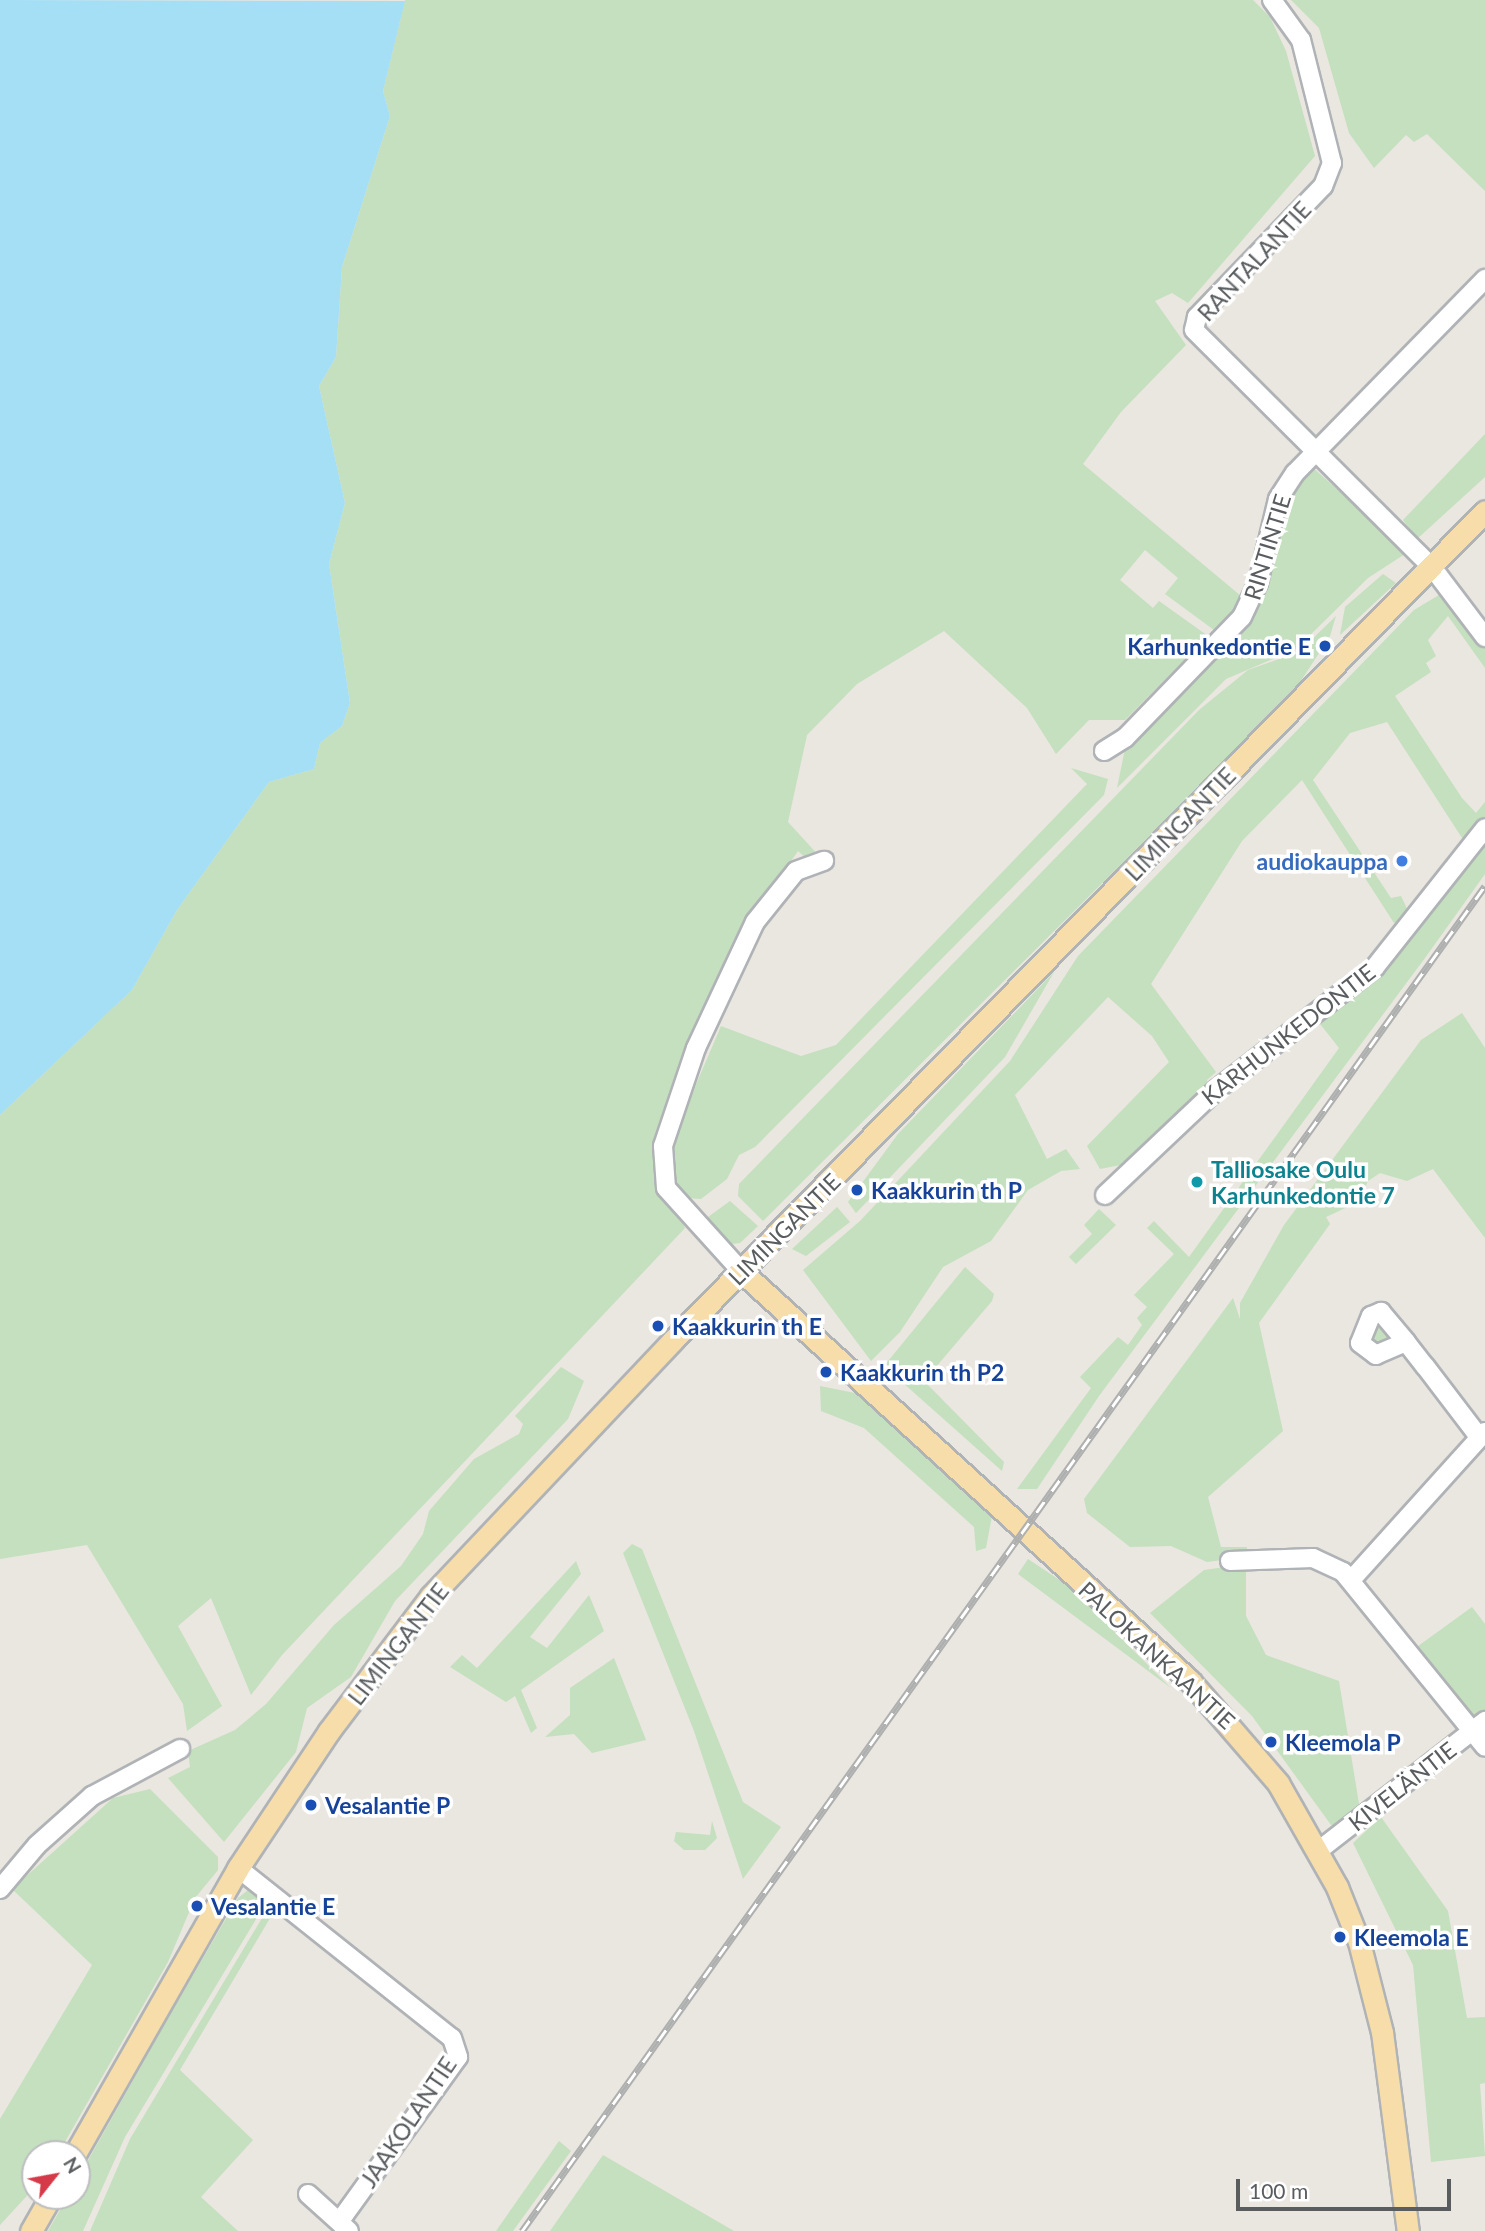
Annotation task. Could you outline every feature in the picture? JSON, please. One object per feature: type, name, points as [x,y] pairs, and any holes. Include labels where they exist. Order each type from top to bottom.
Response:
[{"type":"main road","name":"LIMINGANTIE","points":[[83,2140],[238,1868],[329,1731],[431,1597],[742,1272],[1485,511]]},
{"type":"main road","name":"PALOKANKAANTIE","points":[[742,1272],[1198,1689],[1252,1748],[1318,1850],[1359,1942],[1382,2032],[1408,2231]]},
{"type":"main road","points":[[31,2231],[43,2210]]},
{"type":"street","name":"RANTALANTIE","points":[[1272,0],[1301,40],[1332,163],[1323,186],[1197,317],[1194,330],[1432,567]]},
{"type":"street","name":"RINTINTIE","points":[[1104,751],[1125,738],[1242,617],[1258,583],[1278,499],[1315,453],[1485,279]]},
{"type":"street","points":[[1432,567],[1485,637]]},
{"type":"street","name":"KARHUNKEDONTIE","points":[[1105,1195],[1190,1112],[1375,967],[1485,828]]},
{"type":"street","points":[[742,1272],[694,1226],[666,1188],[663,1146],[696,1048],[755,922],[796,871],[824,861]]},
{"type":"street","points":[[1352,1579],[1482,1434],[1406,1342]]},
{"type":"street","points":[[1230,1561],[1313,1558],[1352,1579],[1479,1726],[1485,1747]]},
{"type":"street","name":"KIVELÄNTIE","points":[[1318,1850],[1479,1726]]},
{"type":"street","points":[[0,1889],[37,1845],[92,1796],[180,1749]]},
{"type":"street","name":"JAAKOLANTIE","points":[[238,1868],[452,2038],[458,2057],[344,2227],[308,2194]]},
{"type":"green space","points":[[405,0],[1253,0],[1270,17],[1286,51],[1315,156],[1188,303],[1172,293],[1155,301],[1186,345],[1121,412],[1083,464],[1241,596],[1233,611],[1214,630],[1165,594],[1178,578],[1145,550],[1120,580],[1153,608],[1159,601],[1208,636],[1125,720],[1089,720],[1056,754],[1027,708],[944,631],[857,684],[807,735],[788,822],[821,858],[808,860],[798,851],[751,919],[680,1066],[661,1127],[654,1162],[685,1228],[282,1655],[251,1695],[211,1598],[178,1626],[222,1706],[187,1731],[183,1704],[87,1545],[0,1559],[0,1115],[132,990],[177,910],[269,782],[314,769],[320,743],[342,726],[350,703],[329,564],[345,503],[319,386],[336,357],[342,267],[390,116],[383,91]]},
{"type":"green space","points":[[1291,0],[1485,0],[1485,191],[1427,134],[1414,142],[1406,135],[1374,168],[1349,133],[1319,28]]},
{"type":"green space","points":[[1485,434],[1485,477],[1417,539],[1403,520]]},
{"type":"green space","points":[[1311,466],[1408,552],[1368,578],[1296,649],[1226,679],[1117,788],[1126,744],[1245,621],[1283,501]]},
{"type":"green space","points":[[1383,574],[1396,583],[1340,635],[1345,607]]},
{"type":"green space","points":[[1439,595],[1485,648],[1485,668],[1448,616],[1428,640],[1436,656],[1426,663],[1431,672],[1395,696],[1462,798],[1476,813],[1485,802],[1485,818],[1464,841],[1387,722],[1350,733],[1313,780],[1391,898],[1401,896],[1410,915],[1394,923],[1302,780],[1242,841],[1151,984],[1216,1072],[1207,1080],[1209,1087],[1131,1163],[1100,1169],[1087,1146],[1169,1062],[1152,1036],[1108,997],[1015,1095],[1047,1159],[1066,1149],[1080,1169],[1061,1171],[1028,1190],[991,1241],[943,1267],[900,1332],[871,1361],[803,1270],[860,1221],[1010,1061],[1078,956],[1414,610]]},
{"type":"green space","points":[[1336,616],[1330,636],[1293,693],[763,1221],[738,1196],[739,1184],[1199,710],[1248,670],[1299,652]]},
{"type":"green space","points":[[1071,768],[1108,779],[1104,795],[755,1147],[739,1155],[727,1179],[701,1199],[686,1198],[672,1175],[668,1150],[721,1026],[801,1056],[836,1045],[1087,784]]},
{"type":"green space","points":[[1485,838],[1485,874],[1425,958],[1099,1396],[1037,1489],[1017,1489],[1091,1388],[1080,1377],[1118,1337],[1128,1345],[1142,1325],[1137,1318],[1147,1307],[1134,1295],[1174,1254],[1147,1228],[1154,1221],[1189,1257],[1339,1048],[1317,1020]]},
{"type":"green space","points":[[1054,972],[1005,1057],[856,1213],[848,1202],[898,1134]]},
{"type":"green space","points":[[1462,1013],[1485,1048],[1485,1238],[1433,1169],[1407,1181],[1380,1173],[1368,1181],[1358,1202],[1326,1217],[1330,1224],[1259,1323],[1283,1431],[1208,1497],[1221,1547],[1247,1547],[1246,1557],[1207,1562],[1171,1546],[1130,1547],[1087,1513],[1084,1499],[1233,1298],[1240,1319],[1240,1303],[1284,1225],[1421,1040]]},
{"type":"green space","points":[[730,1201],[758,1226],[740,1243],[724,1245],[704,1220]]},
{"type":"green space","points":[[837,1207],[850,1222],[806,1256],[792,1249]]},
{"type":"green space","points":[[1099,1209],[1116,1225],[1076,1264],[1069,1257],[1092,1234],[1084,1225]]},
{"type":"green space","points":[[965,1267],[994,1294],[992,1301],[924,1381],[1004,1462],[1002,1471],[884,1366]]},
{"type":"green space","points":[[1379,1318],[1396,1336],[1376,1350],[1367,1332]]},
{"type":"green space","points":[[561,1367],[584,1381],[568,1419],[395,1601],[351,1677],[307,1708],[296,1752],[224,1842],[168,1778],[190,1767],[188,1751],[235,1730],[266,1704],[334,1625],[401,1566],[423,1534],[429,1511],[474,1459],[519,1434],[523,1424],[515,1416]]},
{"type":"green space","points":[[820,1386],[860,1394],[992,1516],[986,1548],[976,1551],[974,1527],[864,1428],[821,1411]]},
{"type":"green space","points":[[632,1544],[642,1549],[743,1802],[781,1827],[743,1879],[694,1731],[623,1553]]},
{"type":"green space","points":[[1028,1559],[1070,1587],[1171,1688],[1018,1574]]},
{"type":"green space","points":[[576,1561],[581,1574],[530,1637],[547,1648],[589,1595],[604,1631],[521,1690],[537,1728],[531,1733],[515,1696],[506,1702],[450,1667],[462,1655],[477,1668]]},
{"type":"green space","points":[[1246,1564],[1246,1616],[1266,1655],[1339,1681],[1360,1810],[1334,1829],[1252,1716],[1150,1613],[1204,1570]]},
{"type":"green space","points":[[1472,1607],[1485,1624],[1485,1712],[1474,1716],[1414,1649]]},
{"type":"green space","points":[[614,1658],[646,1740],[592,1753],[574,1734],[545,1737],[570,1715],[570,1688]]},
{"type":"green space","points":[[150,1789],[218,1857],[218,1870],[195,1898],[168,1962],[66,2140],[21,2140],[21,2202],[0,2225],[0,2119],[92,1965],[12,1889],[113,1798]]},
{"type":"green space","points":[[1381,1817],[1448,1911],[1467,2018],[1485,2017],[1485,2083],[1480,2084],[1485,2156],[1431,2162],[1413,1965],[1353,1843]]},
{"type":"green space","points":[[712,1821],[717,1838],[705,1850],[684,1850],[674,1841],[676,1832],[710,1835]]},
{"type":"green space","points":[[253,1886],[270,1896],[125,2137],[83,2231],[48,2231],[60,2210],[91,2210],[91,2155],[238,1898]]},
{"type":"green space","points":[[271,1903],[358,1967],[359,1975],[276,1908],[180,2070],[253,2140],[201,2197],[238,2231],[90,2231],[130,2139]]},
{"type":"green space","points":[[559,2141],[571,2151],[513,2231],[496,2231]]},
{"type":"green space","points":[[603,2155],[734,2231],[550,2231]]},
{"type":"water","points":[[0,0],[405,1],[383,91],[390,116],[342,267],[336,357],[319,386],[345,503],[329,564],[350,703],[342,726],[320,743],[314,769],[269,782],[177,910],[132,990],[0,1115]]},
{"type":"railway","points":[[522,2231],[1485,886]]},
{"type":"place","name":"Karhunkedontie E","points":[[1325,646]]},
{"type":"place","name":"audiokauppa","points":[[1402,861]]},
{"type":"place","name":"Talliosake Oulu Karhunkedontie 7","points":[[1197,1182]]},
{"type":"place","name":"Kaakkurin th P","points":[[857,1190]]},
{"type":"place","name":"Kaakkurin th E","points":[[658,1326]]},
{"type":"place","name":"Kaakkurin th P2","points":[[826,1372]]},
{"type":"place","name":"Kleemola P","points":[[1271,1742]]},
{"type":"place","name":"Vesalantie P","points":[[311,1805]]},
{"type":"place","name":"Vesalantie E","points":[[197,1906]]},
{"type":"place","name":"Kleemola E","points":[[1340,1937]]}]
